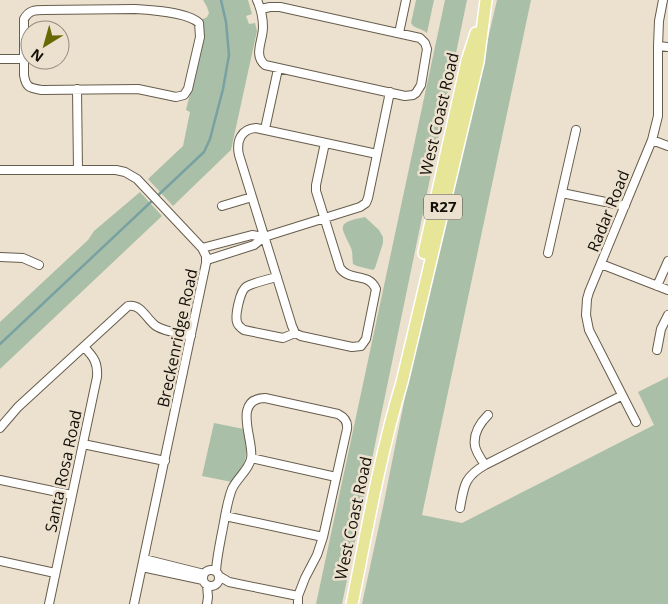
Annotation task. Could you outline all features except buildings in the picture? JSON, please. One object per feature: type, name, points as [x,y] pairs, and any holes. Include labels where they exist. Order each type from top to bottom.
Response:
[{"type":"main road","name":"West Coast Road","points":[[352,604],[381,463],[478,62],[486,2]]},
{"type":"street","points":[[257,0],[261,9],[263,28],[258,54],[264,66],[409,96],[418,90],[428,50],[422,39],[417,36],[280,7],[261,9]]},
{"type":"street","points":[[399,33],[406,0]]},
{"type":"street","name":"Radar Road","points":[[636,422],[593,340],[587,322],[587,299],[652,140],[658,116],[659,20],[663,0]]},
{"type":"street","points":[[24,20],[27,14],[33,10],[153,10],[195,19],[199,23],[200,37],[188,89],[184,94],[176,97],[138,89],[32,89],[25,82],[24,70]]},
{"type":"street","points":[[658,46],[668,47]]},
{"type":"street","points":[[0,59],[20,59]]},
{"type":"street","points":[[265,129],[278,68]]},
{"type":"street","points":[[77,89],[78,170]]},
{"type":"street","points":[[202,248],[252,235],[264,236],[360,207],[368,198],[390,92]]},
{"type":"street","points":[[659,101],[668,101]]},
{"type":"street","points":[[325,143],[316,189],[341,270],[348,275],[369,279],[376,287],[366,339],[361,346],[352,347],[295,333],[239,155],[239,144],[241,135],[247,130],[256,128],[377,154]]},
{"type":"street","points":[[548,253],[576,130]]},
{"type":"street","points":[[652,140],[668,146]]},
{"type":"street","name":"Breckenridge Road","points":[[0,170],[116,170],[125,172],[137,179],[147,189],[202,248],[206,256],[207,260],[134,604]]},
{"type":"street","points":[[562,193],[624,206]]},
{"type":"street","points":[[222,206],[252,197]]},
{"type":"street","points":[[207,260],[254,245],[264,236]]},
{"type":"street","points":[[0,257],[23,258],[39,265]]},
{"type":"street","points":[[657,286],[668,261]]},
{"type":"street","points":[[601,264],[668,290]]},
{"type":"street","points":[[277,277],[244,289],[236,317],[237,322],[239,327],[244,330],[283,338],[295,333]]},
{"type":"street","points":[[0,428],[18,407],[130,305],[137,307],[153,324],[162,329],[191,336]]},
{"type":"street","points":[[657,350],[660,329],[668,315]]},
{"type":"street","name":"Santa Rosa Road","points":[[49,604],[97,378],[98,369],[96,361],[84,347]]},
{"type":"street","points":[[460,508],[467,480],[477,469],[621,396]]},
{"type":"street","points":[[144,559],[211,578],[298,600],[305,578],[317,555],[323,537],[347,427],[346,421],[341,416],[334,412],[265,398],[253,401],[248,409],[246,419],[251,458],[248,466],[233,486],[228,499],[211,578],[207,600]]},
{"type":"street","points":[[485,465],[475,445],[479,426],[488,415]]},
{"type":"street","points":[[83,444],[165,461]]},
{"type":"street","points":[[251,458],[336,477]]},
{"type":"street","points":[[0,480],[72,495]]},
{"type":"street","points":[[225,516],[323,537]]},
{"type":"street","points":[[0,561],[55,573]]},
{"type":"street","points":[[142,567],[211,578]]},
{"type":"green space","points":[[203,0],[248,0],[252,14],[246,16],[249,24],[255,23],[257,31],[231,150],[173,206],[148,179],[183,146],[190,112],[186,110],[204,30],[201,20],[207,17],[209,13]]},
{"type":"green space","points":[[416,0],[434,0],[427,33],[411,23]]},
{"type":"green space","points":[[445,0],[467,0],[342,604],[316,604]]},
{"type":"green space","points":[[497,0],[531,0],[422,515],[462,523],[654,425],[638,392],[668,377],[668,604],[362,604],[410,372]]},
{"type":"green space","points":[[140,192],[162,216],[0,369],[0,322],[88,240],[94,231]]},
{"type":"green space","points":[[365,217],[379,230],[383,237],[383,243],[373,270],[353,264],[352,250],[343,230],[345,223]]},
{"type":"green space","points":[[214,423],[244,429],[246,457],[241,469],[232,482],[202,476]]},
{"type":"waterway","points":[[0,344],[204,152],[210,139],[223,89],[229,55],[226,22],[221,0]]}]
